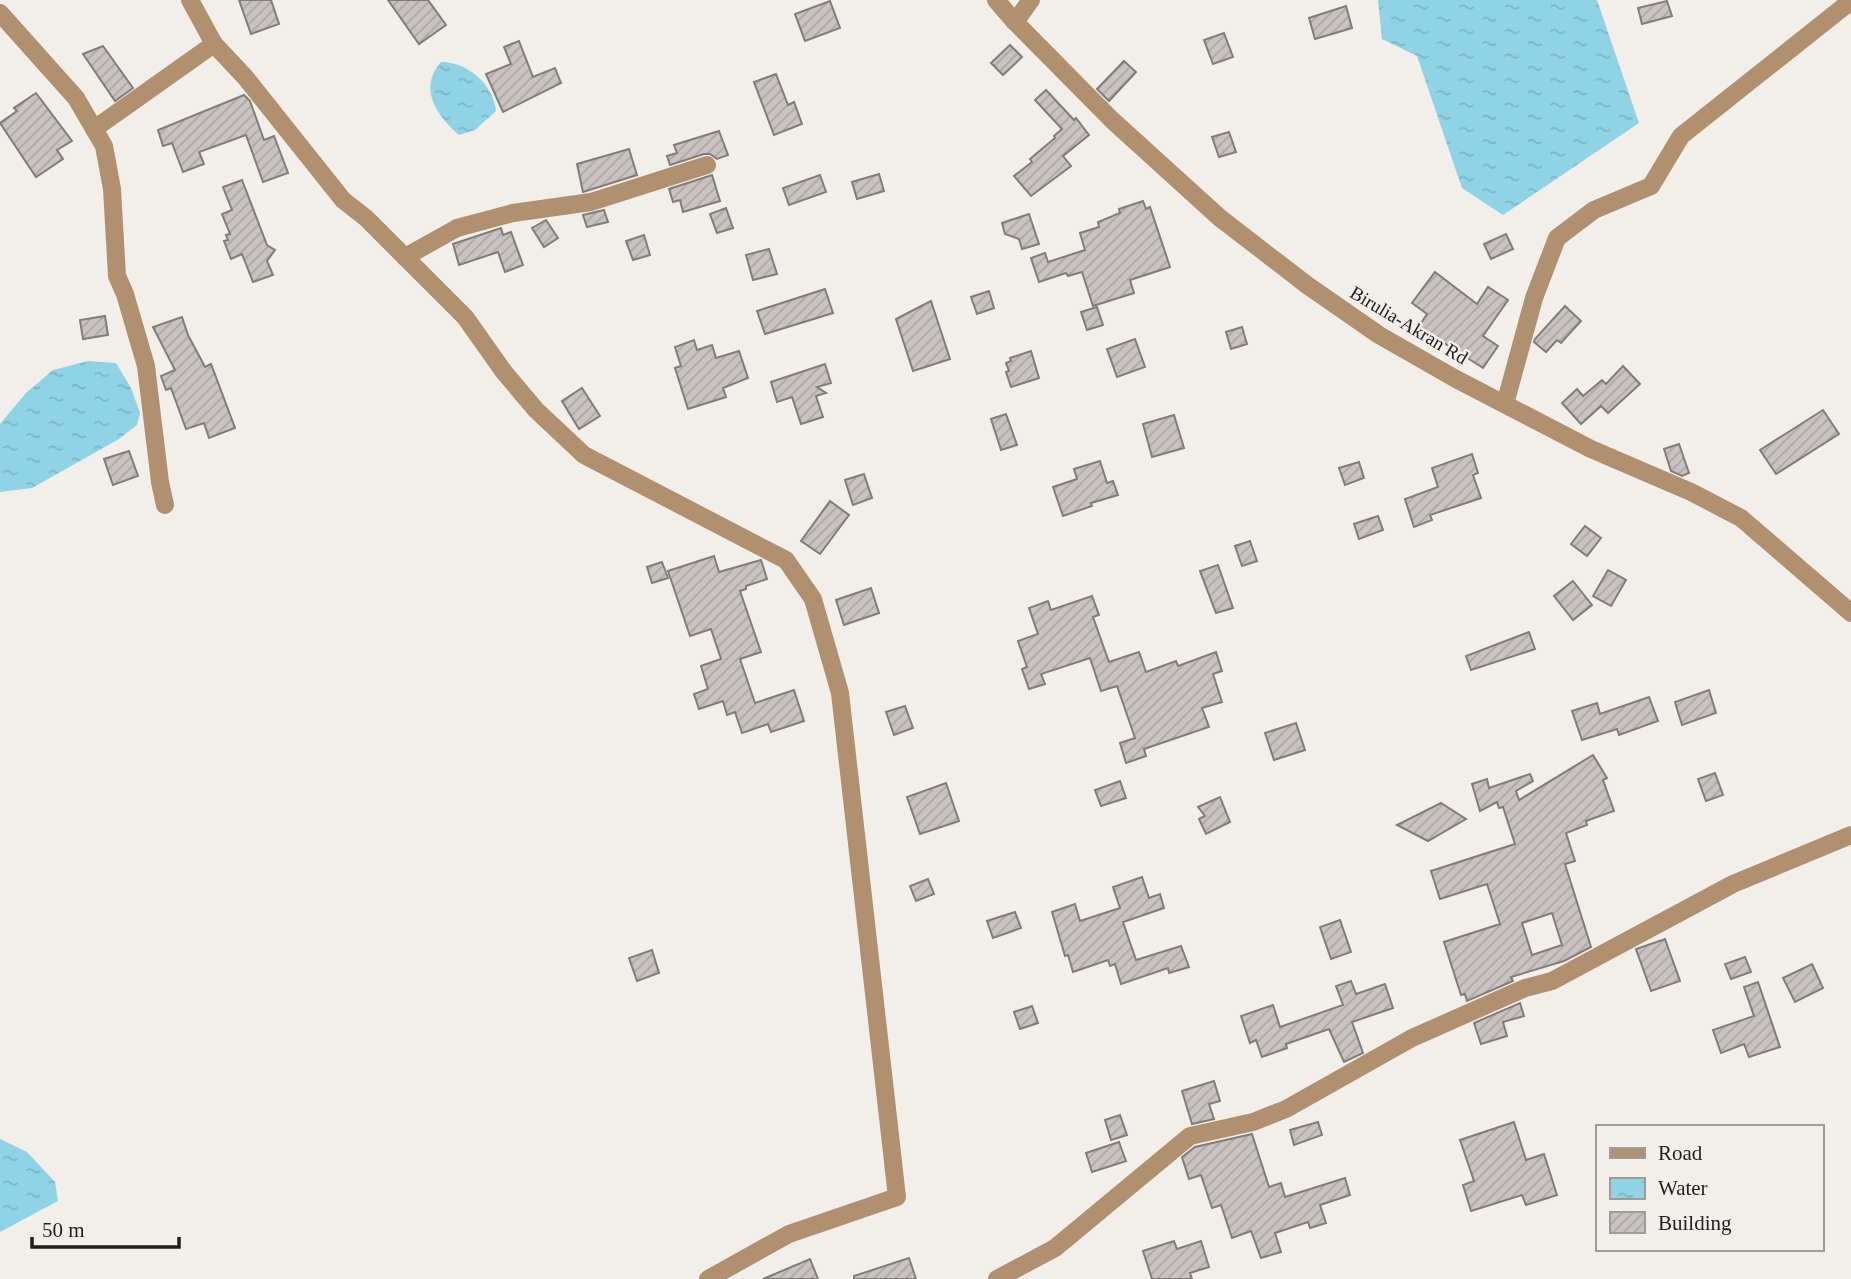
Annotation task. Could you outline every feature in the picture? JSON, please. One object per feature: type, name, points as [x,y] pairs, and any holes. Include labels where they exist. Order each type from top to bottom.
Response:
[{"type":"street","points":[[190,0],[214,44],[245,77],[343,200],[366,218],[465,317],[504,372],[536,410],[584,456],[786,560],[813,599],[840,693],[897,1197],[789,1234],[708,1279]]},
{"type":"street","name":"Birulia-Akran Rd","points":[[996,0],[1014,22],[1112,120],[1220,218],[1307,285],[1379,335],[1505,404],[1591,449],[1691,492],[1741,518],[1851,614]]},
{"type":"street","points":[[1014,22],[1031,0]]},
{"type":"street","points":[[1505,404],[1534,298],[1558,238],[1594,210],[1651,186],[1681,136],[1851,1]]},
{"type":"street","points":[[0,13],[76,98],[104,146],[112,189],[117,276],[146,366],[165,505]]},
{"type":"street","points":[[94,129],[214,44]]},
{"type":"street","points":[[405,257],[457,228],[513,213],[591,202],[707,165]]},
{"type":"street","points":[[997,1279],[1055,1248],[1190,1136],[1253,1122],[1286,1109],[1412,1038],[1525,988],[1552,981],[1732,884],[1851,835]]},
{"type":"water","points":[[1378,0],[1597,0],[1639,123],[1503,215],[1462,188],[1417,56],[1382,39]]},
{"type":"water","points":[[441,62],[469,70],[490,92],[496,111],[475,130],[459,135],[437,110],[431,82]]},
{"type":"water","points":[[88,361],[116,363],[131,388],[140,413],[137,425],[119,439],[32,488],[0,492],[0,424],[26,393],[53,370]]},
{"type":"water","points":[[0,1139],[27,1152],[55,1182],[58,1201],[0,1232]]},
{"type":"building","points":[[239,0],[271,0],[279,24],[251,34]]},
{"type":"building","points":[[388,0],[428,0],[446,25],[419,44]]},
{"type":"building","points":[[830,1],[840,28],[805,41],[795,14]]},
{"type":"building","points":[[1667,1],[1672,16],[1642,24],[1638,8]]},
{"type":"building","points":[[1346,6],[1352,28],[1315,39],[1309,18]]},
{"type":"building","points":[[1224,33],[1233,57],[1213,64],[1204,40]]},
{"type":"building","points":[[519,41],[533,77],[555,68],[561,83],[503,112],[486,74],[511,64],[504,47]]},
{"type":"building","points":[[1010,45],[1022,57],[1003,75],[991,63]]},
{"type":"building","points":[[103,46],[133,88],[115,101],[83,54]]},
{"type":"building","points":[[1124,61],[1136,72],[1109,101],[1097,89]]},
{"type":"building","points":[[776,74],[788,105],[794,102],[802,124],[774,135],[754,82]]},
{"type":"building","points":[[1046,90],[1074,120],[1076,118],[1089,135],[1063,156],[1071,166],[1031,196],[1014,176],[1032,162],[1030,159],[1062,129],[1035,100]]},
{"type":"building","points":[[36,93],[72,141],[57,150],[63,159],[36,177],[0,123],[17,111],[14,108]]},
{"type":"building","points":[[244,95],[250,101],[264,140],[274,136],[288,173],[263,182],[246,135],[199,152],[204,164],[183,172],[172,143],[163,146],[158,130]]},
{"type":"building","points":[[719,131],[728,155],[717,159],[710,154],[704,154],[670,165],[667,156],[677,153],[674,145]]},
{"type":"building","points":[[1229,132],[1236,152],[1219,157],[1212,137]]},
{"type":"building","points":[[629,149],[637,175],[583,192],[577,164]]},
{"type":"building","points":[[879,174],[884,191],[857,199],[852,182]]},
{"type":"building","points":[[712,175],[720,201],[683,212],[680,200],[673,202],[669,189]]},
{"type":"building","points":[[820,175],[826,192],[789,205],[783,188]]},
{"type":"building","points":[[242,180],[267,245],[275,250],[267,261],[273,275],[253,282],[242,254],[231,259],[224,241],[228,240],[226,235],[230,234],[222,214],[232,210],[223,187]]},
{"type":"building","points":[[1143,201],[1146,209],[1150,207],[1170,267],[1130,280],[1134,293],[1093,306],[1082,272],[1068,276],[1066,273],[1039,282],[1031,258],[1045,253],[1048,262],[1085,250],[1080,233],[1099,227],[1098,222],[1120,213],[1119,209]]},
{"type":"building","points":[[726,208],[733,228],[717,233],[710,214]]},
{"type":"building","points":[[604,210],[608,222],[587,227],[583,215]]},
{"type":"building","points":[[1029,214],[1039,244],[1022,249],[1019,239],[1005,234],[1002,223]]},
{"type":"building","points":[[546,220],[558,238],[544,247],[532,228]]},
{"type":"building","points":[[501,228],[503,235],[511,232],[523,265],[505,272],[498,252],[459,265],[453,244]]},
{"type":"building","points":[[1506,234],[1513,249],[1491,259],[1484,244]]},
{"type":"building","points":[[644,235],[650,255],[633,260],[626,241]]},
{"type":"building","points":[[769,249],[777,274],[753,280],[746,255]]},
{"type":"building","points":[[1435,272],[1477,304],[1488,287],[1508,300],[1483,336],[1498,346],[1483,368],[1433,336],[1428,344],[1414,334],[1427,314],[1412,303]]},
{"type":"building","points":[[825,289],[833,313],[765,334],[757,311]]},
{"type":"building","points":[[989,291],[994,308],[977,314],[971,297]]},
{"type":"building","points":[[931,301],[950,359],[913,371],[896,319]]},
{"type":"building","points":[[1565,306],[1581,321],[1561,343],[1557,340],[1546,352],[1534,342],[1535,339]]},
{"type":"building","points":[[1097,307],[1103,325],[1087,330],[1081,312]]},
{"type":"building","points":[[105,316],[108,335],[83,339],[80,320]]},
{"type":"building","points":[[182,317],[205,367],[211,364],[235,428],[209,438],[204,423],[186,429],[171,388],[166,390],[161,376],[175,370],[153,327]]},
{"type":"building","points":[[1242,327],[1247,344],[1231,349],[1226,332]]},
{"type":"building","points":[[1135,339],[1145,367],[1117,377],[1107,349]]},
{"type":"building","points":[[694,340],[697,350],[712,345],[716,358],[739,351],[748,378],[723,388],[726,397],[688,409],[675,368],[681,366],[675,347]]},
{"type":"building","points":[[1031,351],[1039,378],[1011,387],[1006,363],[1011,361],[1010,358]]},
{"type":"building","points":[[825,364],[831,383],[817,387],[826,393],[816,396],[823,417],[801,424],[792,397],[777,402],[771,382]]},
{"type":"building","points":[[1623,366],[1640,384],[1608,413],[1601,406],[1581,424],[1562,403],[1577,389],[1583,396],[1602,380],[1606,384]]},
{"type":"building","points":[[582,388],[600,416],[579,429],[562,401]]},
{"type":"building","points":[[1823,410],[1839,434],[1776,474],[1760,450]]},
{"type":"building","points":[[1006,414],[1017,445],[1001,450],[991,419]]},
{"type":"building","points":[[1174,415],[1184,448],[1152,457],[1143,424]]},
{"type":"building","points":[[1679,444],[1689,473],[1682,476],[1671,471],[1664,449]]},
{"type":"building","points":[[129,451],[138,476],[113,485],[104,459]]},
{"type":"building","points":[[1472,454],[1478,473],[1473,475],[1481,498],[1430,515],[1432,520],[1414,527],[1405,499],[1438,487],[1432,468]]},
{"type":"building","points":[[1100,461],[1107,483],[1113,481],[1118,495],[1091,503],[1092,506],[1063,516],[1053,487],[1077,479],[1074,469]]},
{"type":"building","points":[[1359,462],[1364,478],[1345,485],[1339,468]]},
{"type":"building","points":[[864,474],[872,498],[853,505],[845,480]]},
{"type":"building","points":[[830,501],[849,515],[820,554],[801,541]]},
{"type":"building","points":[[1378,516],[1383,530],[1359,539],[1354,524]]},
{"type":"building","points":[[1585,526],[1601,538],[1587,556],[1571,544]]},
{"type":"building","points":[[1250,541],[1257,561],[1242,566],[1235,546]]},
{"type":"building","points":[[714,556],[719,572],[761,560],[767,579],[746,586],[746,589],[740,591],[761,652],[740,659],[755,703],[794,690],[804,721],[771,732],[768,724],[742,733],[735,712],[727,715],[723,701],[699,709],[694,694],[708,689],[701,666],[721,659],[711,629],[690,636],[668,571]]},
{"type":"building","points":[[662,562],[668,578],[652,583],[647,567]]},
{"type":"building","points":[[1218,565],[1233,608],[1216,613],[1200,571]]},
{"type":"building","points":[[1608,570],[1626,580],[1611,606],[1593,596]]},
{"type":"building","points":[[1573,581],[1592,605],[1573,620],[1554,596]]},
{"type":"building","points":[[871,588],[879,613],[844,625],[836,600]]},
{"type":"building","points":[[1092,596],[1099,615],[1093,617],[1109,662],[1139,652],[1146,672],[1176,661],[1178,666],[1216,652],[1222,671],[1213,674],[1222,702],[1202,708],[1209,727],[1144,749],[1146,756],[1126,763],[1120,743],[1135,738],[1117,686],[1101,691],[1090,658],[1041,674],[1045,684],[1029,689],[1022,669],[1027,667],[1018,641],[1038,634],[1029,608],[1048,601],[1051,610]]},
{"type":"building","points":[[1529,632],[1535,649],[1471,670],[1466,656]]},
{"type":"building","points":[[1709,690],[1716,713],[1682,725],[1675,702]]},
{"type":"building","points":[[1649,697],[1658,721],[1619,735],[1617,729],[1582,740],[1572,711],[1597,703],[1600,714]]},
{"type":"building","points":[[905,706],[913,728],[894,735],[886,712]]},
{"type":"building","points":[[1296,723],[1305,750],[1274,760],[1265,733]]},
{"type":"building","points":[[1593,755],[1607,778],[1603,780],[1614,811],[1586,821],[1587,825],[1566,833],[1575,861],[1565,864],[1591,947],[1564,961],[1511,977],[1513,981],[1467,1001],[1465,994],[1461,995],[1444,942],[1500,924],[1487,884],[1440,899],[1431,871],[1515,844],[1503,807],[1499,808],[1497,802],[1480,811],[1472,784],[1487,779],[1489,788],[1530,774],[1533,781],[1516,791],[1519,800]],"holes":[[[1552,913],[1562,945],[1532,955],[1522,923]]]},
{"type":"building","points":[[1715,773],[1723,795],[1706,801],[1698,779]]},
{"type":"building","points":[[1120,781],[1126,798],[1101,806],[1095,790]]},
{"type":"building","points":[[946,783],[959,821],[920,834],[907,797]]},
{"type":"building","points":[[1220,797],[1230,822],[1206,834],[1199,819],[1205,816],[1198,807]]},
{"type":"building","points":[[1441,803],[1466,819],[1428,841],[1397,825]]},
{"type":"building","points":[[1142,877],[1149,898],[1160,894],[1164,908],[1123,922],[1136,960],[1181,946],[1189,967],[1169,973],[1168,968],[1121,984],[1115,964],[1110,966],[1108,960],[1073,972],[1068,955],[1065,956],[1052,912],[1075,904],[1080,921],[1120,908],[1113,887]]},
{"type":"building","points":[[928,879],[934,894],[916,901],[910,886]]},
{"type":"building","points":[[1015,912],[1021,928],[993,938],[987,921]]},
{"type":"building","points":[[1340,920],[1351,952],[1331,959],[1320,927]]},
{"type":"building","points":[[1665,939],[1680,981],[1651,991],[1636,949]]},
{"type":"building","points":[[652,950],[659,973],[637,981],[629,958]]},
{"type":"building","points":[[1745,957],[1751,972],[1731,979],[1725,964]]},
{"type":"building","points":[[1812,964],[1823,988],[1795,1002],[1783,978]]},
{"type":"building","points":[[1351,981],[1356,994],[1385,984],[1393,1008],[1352,1022],[1363,1053],[1344,1062],[1329,1029],[1286,1044],[1287,1048],[1262,1057],[1256,1040],[1250,1043],[1241,1016],[1273,1005],[1280,1027],[1343,1005],[1336,986]]},
{"type":"building","points":[[1758,982],[1780,1047],[1749,1057],[1744,1044],[1721,1053],[1713,1030],[1754,1016],[1744,987]]},
{"type":"building","points":[[1520,1003],[1524,1016],[1503,1022],[1507,1036],[1481,1044],[1474,1023]]},
{"type":"building","points":[[1032,1006],[1038,1023],[1020,1029],[1014,1012]]},
{"type":"building","points":[[1214,1081],[1220,1101],[1209,1104],[1214,1119],[1192,1124],[1182,1091]]},
{"type":"building","points":[[1120,1115],[1127,1135],[1111,1140],[1105,1120]]},
{"type":"building","points":[[1318,1122],[1322,1135],[1294,1145],[1290,1130]]},
{"type":"building","points":[[1514,1122],[1526,1160],[1544,1154],[1557,1195],[1526,1205],[1522,1195],[1471,1211],[1463,1185],[1474,1181],[1460,1140]]},
{"type":"building","points":[[1252,1134],[1269,1187],[1281,1183],[1285,1197],[1345,1178],[1350,1195],[1320,1205],[1326,1223],[1310,1228],[1308,1222],[1275,1233],[1281,1252],[1261,1258],[1251,1231],[1232,1238],[1221,1205],[1212,1208],[1201,1175],[1189,1179],[1182,1157],[1195,1147]]},
{"type":"building","points":[[1119,1142],[1126,1161],[1092,1172],[1086,1153]]},
{"type":"building","points":[[1174,1241],[1177,1249],[1201,1241],[1209,1267],[1190,1273],[1192,1279],[1152,1279],[1143,1251]]},
{"type":"building","points":[[909,1258],[916,1279],[854,1279],[854,1276]]},
{"type":"building","points":[[810,1259],[818,1279],[763,1279]]}]
